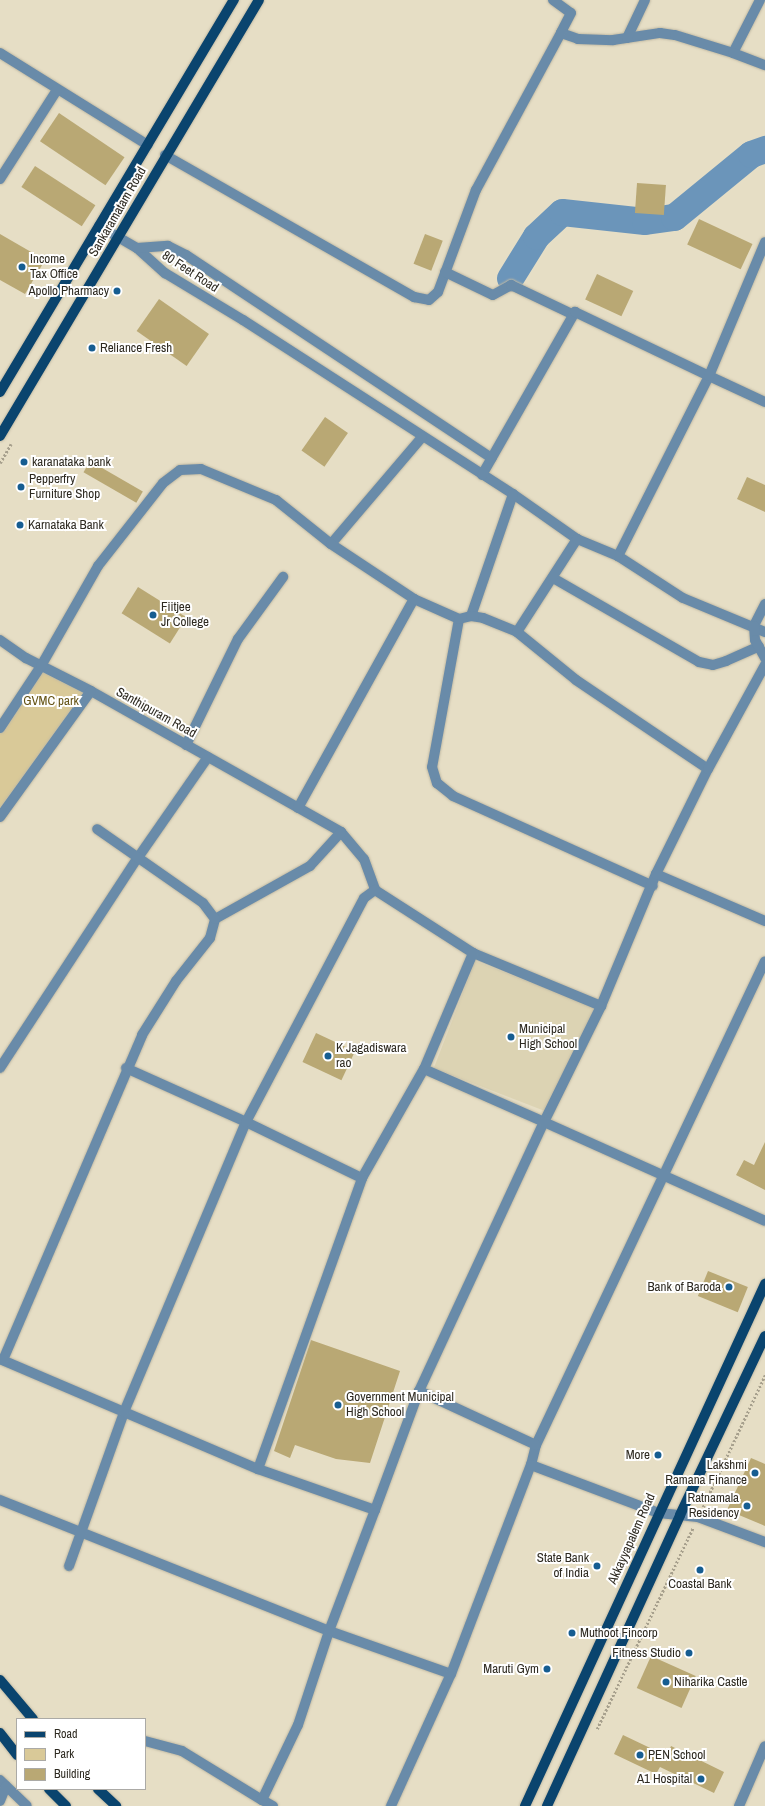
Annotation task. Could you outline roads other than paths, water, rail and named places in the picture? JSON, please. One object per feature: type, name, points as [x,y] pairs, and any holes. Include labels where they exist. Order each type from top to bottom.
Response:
[{"type":"main road","name":"Sankaramatam Road","points":[[0,392],[234,0]]},
{"type":"main road","name":"Sankaramatam Road","points":[[0,436],[119,239],[165,155],[258,0]]},
{"type":"main road","name":"Akkayyapalem Road","points":[[525,1806],[765,1284]]},
{"type":"main road","points":[[547,1806],[680,1514],[765,1336]]},
{"type":"main road","points":[[0,1680],[32,1718]]},
{"type":"main road","points":[[0,1733],[16,1754]]},
{"type":"main road","points":[[50,1790],[66,1806]]},
{"type":"main road","points":[[99,1790],[116,1806]]},
{"type":"street","points":[[165,155],[414,296],[429,300],[438,292],[476,190],[561,33],[570,13],[552,0]]},
{"type":"street","points":[[627,38],[645,0]]},
{"type":"street","points":[[733,53],[760,0]]},
{"type":"street","points":[[561,33],[593,40],[627,38],[660,33],[675,35],[733,53],[765,65]]},
{"type":"street","points":[[0,53],[57,90],[148,145]]},
{"type":"street","points":[[0,180],[57,90]]},
{"type":"street","points":[[99,226],[119,239],[137,248]]},
{"type":"street","points":[[618,556],[708,376],[765,242]]},
{"type":"street","name":"80 Feet Road","points":[[137,248],[168,246],[186,255],[492,458]]},
{"type":"street","name":"80 Feet Road","points":[[137,248],[165,273],[243,320],[422,437],[513,494],[577,539],[618,556],[683,598],[754,626],[765,632]]},
{"type":"street","points":[[445,272],[493,294],[511,285],[572,314],[578,312],[708,376],[765,402]]},
{"type":"street","points":[[482,475],[529,396],[572,314]]},
{"type":"street","points":[[331,544],[422,437]]},
{"type":"street","points":[[0,728],[41,666],[98,566],[163,483],[180,470],[202,469],[276,500],[331,544],[414,599],[459,619],[472,616],[517,632],[576,680],[708,769]]},
{"type":"street","points":[[472,616],[513,494]]},
{"type":"street","points":[[517,632],[577,539]]},
{"type":"street","points":[[186,745],[238,638],[283,577]]},
{"type":"street","points":[[553,578],[699,662],[713,665],[759,646]]},
{"type":"street","points":[[298,808],[414,599]]},
{"type":"street","points":[[765,604],[754,626],[759,646],[765,658]]},
{"type":"street","points":[[459,619],[432,767],[437,783],[453,796],[653,886]]},
{"type":"street","name":"Santhipuram Road","points":[[0,640],[41,666],[91,691],[340,832],[364,859],[375,890]]},
{"type":"street","points":[[262,1800],[298,1725],[329,1631],[418,1391],[544,1122],[601,1006],[653,886],[656,874],[708,769],[765,665]]},
{"type":"street","points":[[0,817],[91,691]]},
{"type":"street","points":[[0,1068],[137,859],[208,757]]},
{"type":"street","points":[[97,829],[137,859],[203,903],[215,919]]},
{"type":"street","points":[[340,832],[310,866],[215,919],[210,938],[176,981],[142,1035],[126,1068],[2,1360],[258,1469],[375,1510]]},
{"type":"street","points":[[656,874],[765,921]]},
{"type":"street","points":[[70,1566],[124,1412],[246,1122],[364,898],[375,890],[472,953],[601,1006]]},
{"type":"street","points":[[258,1469],[362,1178],[424,1069],[472,953]]},
{"type":"street","points":[[391,1806],[450,1674],[531,1465],[536,1445],[662,1174],[765,961]]},
{"type":"street","points":[[126,1068],[246,1122],[362,1178]]},
{"type":"street","points":[[424,1069],[765,1221]]},
{"type":"street","points":[[418,1391],[536,1445]]},
{"type":"street","points":[[531,1465],[659,1513],[698,1517],[765,1542]]},
{"type":"street","points":[[0,1500],[329,1631],[450,1674]]},
{"type":"street","points":[[146,1741],[182,1752],[273,1806]]},
{"type":"street","points":[[739,1806],[765,1746]]},
{"type":"street","points":[[0,1801],[3,1783]]},
{"type":"street","points":[[3,1783],[27,1806]]},
{"type":"waterway","points":[[510,278],[536,236],[562,212],[645,221],[674,217],[751,154],[765,149]]},
{"type":"place","name":"Income Tax Office","points":[[22,267]]},
{"type":"place","name":"Apollo Pharmacy","points":[[117,291]]},
{"type":"place","name":"Reliance Fresh","points":[[92,348]]},
{"type":"place","name":"karanataka bank","points":[[24,462]]},
{"type":"place","name":"Pepperfry Furniture Shop","points":[[21,487]]},
{"type":"place","name":"Karnataka Bank","points":[[20,525]]},
{"type":"place","name":"Fiitjee Jr College","points":[[153,615]]},
{"type":"place","name":"Municipal High School","points":[[511,1037]]},
{"type":"place","name":"K Jagadiswara rao","points":[[328,1056]]},
{"type":"place","name":"Bank of Baroda","points":[[729,1287]]},
{"type":"place","name":"Government Municipal High School","points":[[338,1405]]},
{"type":"place","name":"More","points":[[658,1455]]},
{"type":"place","name":"Lakshmi Ramana Finance","points":[[755,1473]]},
{"type":"place","name":"Ratnamala Residency","points":[[747,1506]]},
{"type":"place","name":"State Bank of India","points":[[597,1566]]},
{"type":"place","name":"Coastal Bank","points":[[700,1570]]},
{"type":"place","name":"Muthoot Fincorp","points":[[572,1633]]},
{"type":"place","name":"Fitness Studio","points":[[689,1653]]},
{"type":"place","name":"Maruti Gym","points":[[547,1669]]},
{"type":"place","name":"Niharika Castle","points":[[666,1682]]},
{"type":"place","name":"PEN School","points":[[640,1755]]},
{"type":"place","name":"A1 Hospital","points":[[701,1779]]},
{"type":"park label","name":"GVMC park","points":[[51,701]]}]
